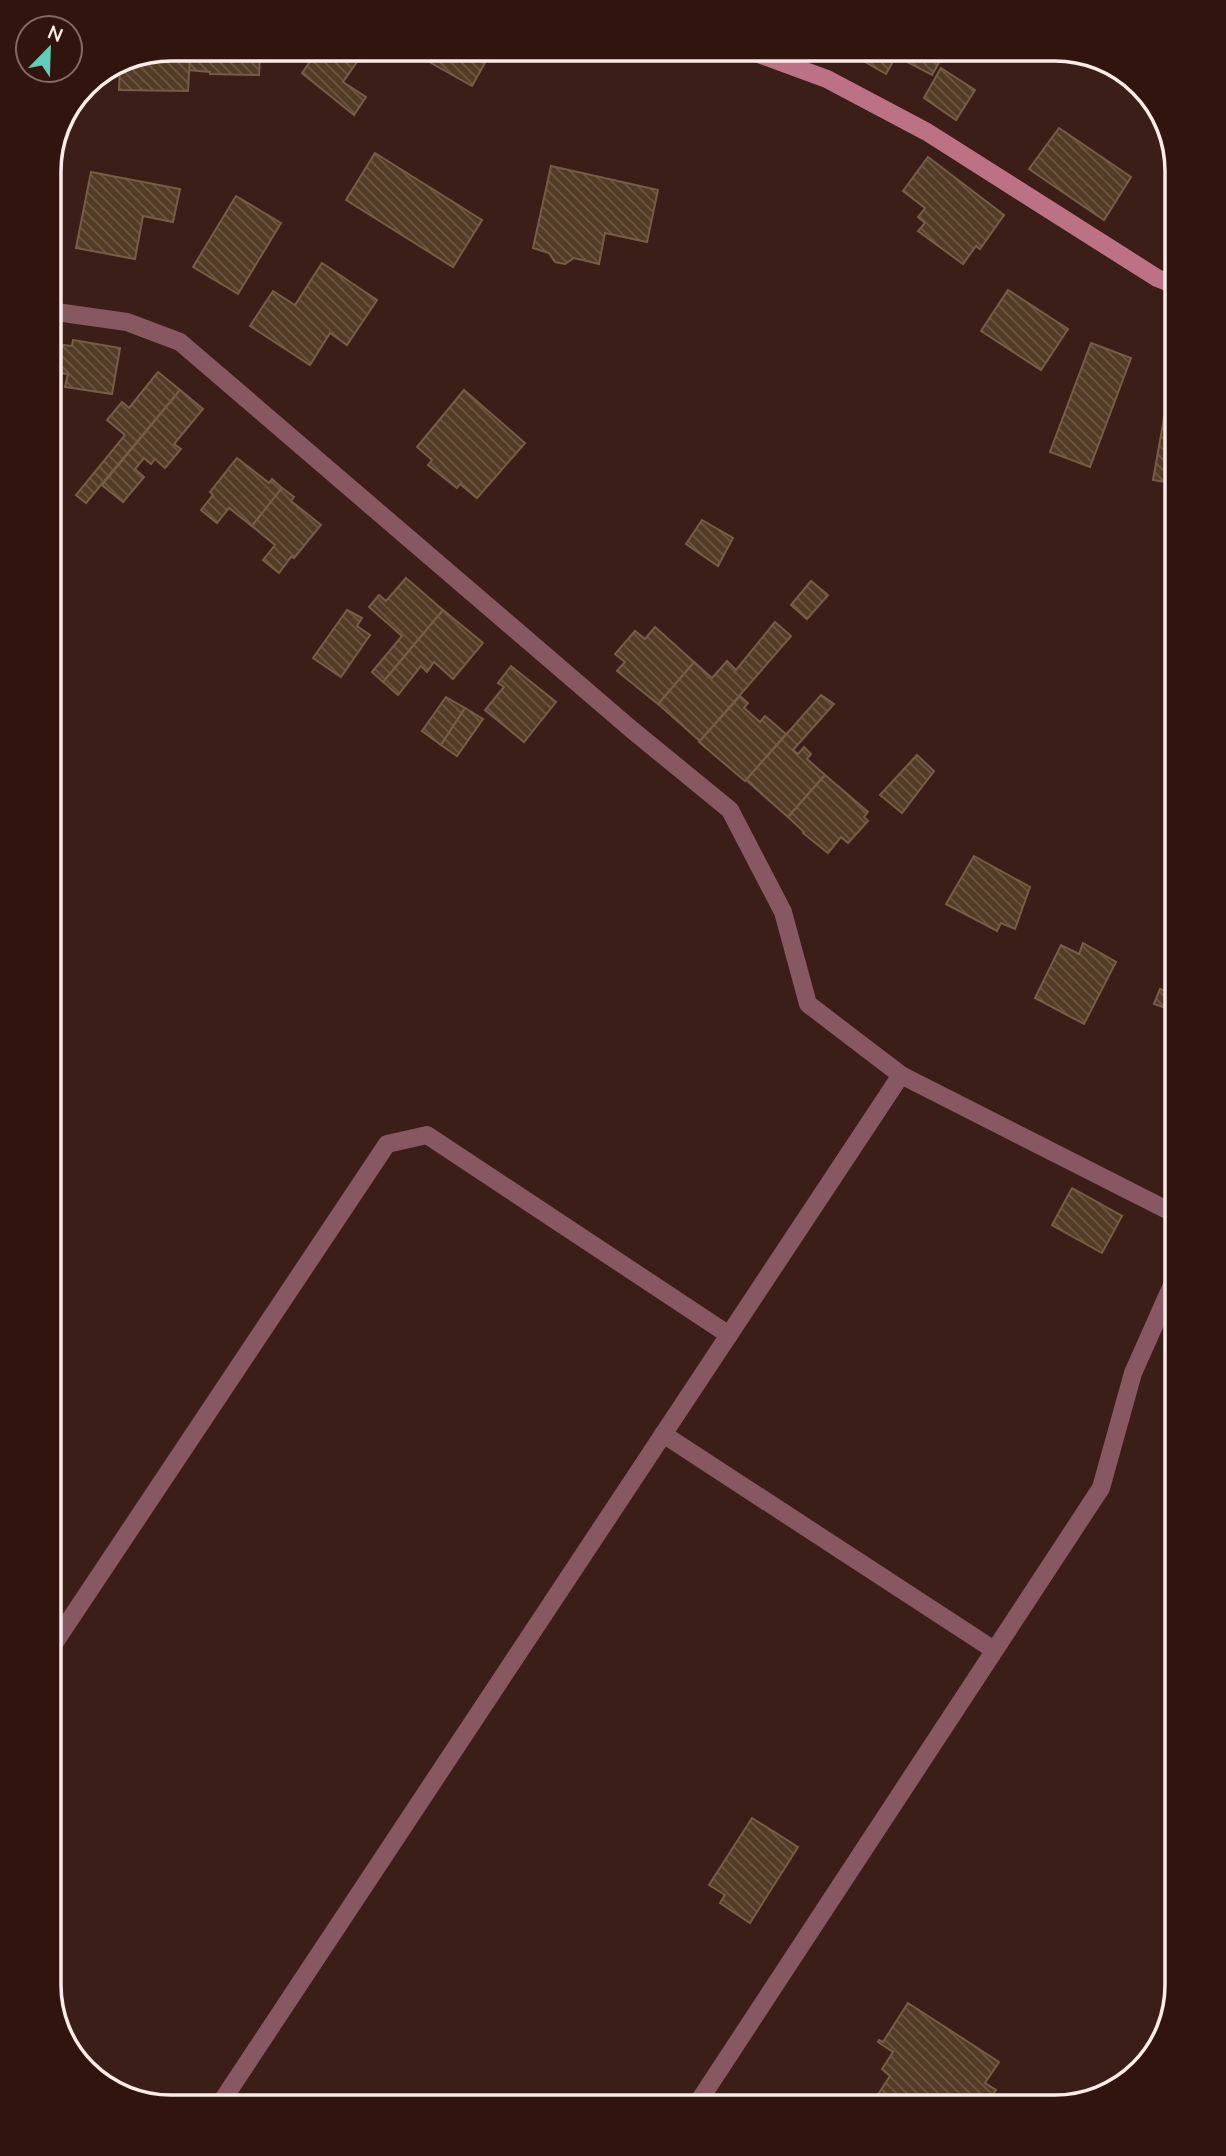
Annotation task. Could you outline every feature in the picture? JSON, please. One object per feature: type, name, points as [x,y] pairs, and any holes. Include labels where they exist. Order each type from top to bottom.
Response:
[{"type":"main road","points":[[778,61],[827,79],[927,132],[1165,281]]},
{"type":"street","points":[[61,313],[127,322],[180,342],[620,720],[730,810],[783,912],[808,1004],[901,1076],[1165,1209]]},
{"type":"street","points":[[226,2095],[901,1076]]},
{"type":"street","points":[[61,1633],[387,1144],[427,1135],[729,1335]]},
{"type":"street","points":[[703,2095],[1101,1488],[1133,1373],[1165,1301]]},
{"type":"street","points":[[663,1434],[994,1650]]},
{"type":"building","points":[[190,61],[260,61],[259,75],[210,74],[189,70]]},
{"type":"building","points":[[190,61],[188,91],[119,90],[120,75],[129,70],[150,63]]},
{"type":"building","points":[[310,61],[358,61],[343,82],[366,97],[354,115],[302,73]]},
{"type":"building","points":[[428,61],[486,61],[472,86]]},
{"type":"building","points":[[863,61],[893,61],[886,74]]},
{"type":"building","points":[[905,61],[940,61],[932,75]]},
{"type":"building","points":[[941,68],[975,90],[956,120],[924,98]]},
{"type":"building","points":[[1059,128],[1131,177],[1104,220],[1029,169]]},
{"type":"building","points":[[375,153],[482,220],[453,267],[346,200]]},
{"type":"building","points":[[928,157],[1004,215],[980,249],[976,246],[963,264],[918,231],[925,223],[918,217],[925,208],[903,191]]},
{"type":"building","points":[[551,166],[658,190],[647,242],[605,233],[599,264],[574,258],[565,264],[555,262],[549,253],[533,248]]},
{"type":"building","points":[[91,172],[180,189],[173,222],[143,216],[135,259],[76,248]]},
{"type":"building","points":[[236,196],[281,223],[238,294],[193,267]]},
{"type":"building","points":[[322,263],[377,300],[347,345],[330,333],[310,365],[250,326],[273,291],[295,305]]},
{"type":"building","points":[[1008,290],[1068,329],[1041,370],[981,331]]},
{"type":"building","points":[[73,340],[120,348],[112,394],[65,387],[68,374],[61,373],[61,349],[63,345],[72,346]]},
{"type":"building","points":[[1091,343],[1131,358],[1090,467],[1050,452]]},
{"type":"building","points":[[158,372],[180,390],[86,503],[76,495],[125,435],[107,420],[122,402],[129,408]]},
{"type":"building","points":[[180,390],[203,409],[174,444],[181,449],[165,468],[155,459],[151,464],[144,458],[135,469],[144,477],[123,502],[102,485]]},
{"type":"building","points":[[464,390],[525,443],[477,498],[460,484],[457,488],[428,465],[432,460],[417,447]]},
{"type":"building","points":[[1165,412],[1165,482],[1153,480]]},
{"type":"building","points":[[237,458],[269,483],[272,479],[282,488],[252,526],[229,508],[217,523],[201,510],[213,495],[210,492]]},
{"type":"building","points":[[282,488],[294,497],[291,501],[321,525],[279,573],[263,560],[275,545],[252,526]]},
{"type":"building","points":[[702,520],[733,538],[718,566],[686,544]]},
{"type":"building","points":[[406,578],[443,610],[383,682],[372,672],[402,636],[369,607],[379,595],[386,601]]},
{"type":"building","points":[[811,581],[828,595],[807,619],[791,605]]},
{"type":"building","points":[[347,610],[362,618],[357,626],[370,635],[341,677],[313,658]]},
{"type":"building","points":[[443,610],[483,643],[453,679],[434,662],[427,672],[421,666],[398,695],[383,682]]},
{"type":"building","points":[[775,622],[791,636],[700,741],[658,704],[694,662],[712,678],[727,661],[736,670]]},
{"type":"building","points":[[655,627],[694,662],[658,704],[617,671],[625,662],[615,654],[635,631],[645,639]]},
{"type":"building","points":[[511,666],[556,702],[524,742],[485,710],[504,687],[498,683]]},
{"type":"building","points":[[821,695],[834,704],[793,750],[798,754],[804,747],[811,754],[807,759],[825,775],[788,817],[746,780]]},
{"type":"building","points":[[740,696],[748,703],[744,708],[760,722],[765,716],[786,734],[745,781],[699,742]]},
{"type":"building","points":[[446,697],[465,708],[441,745],[422,731]]},
{"type":"building","points":[[465,708],[483,719],[457,756],[441,745]]},
{"type":"building","points":[[917,755],[934,771],[902,813],[880,795]]},
{"type":"building","points":[[825,775],[868,812],[864,817],[868,821],[848,843],[841,837],[828,853],[788,817]]},
{"type":"building","points":[[974,856],[1030,887],[1015,929],[1001,923],[997,931],[946,904]]},
{"type":"building","points":[[1083,943],[1116,962],[1084,1024],[1035,998],[1061,945],[1079,954]]},
{"type":"building","points":[[1160,989],[1165,991],[1165,1008],[1154,1004]]},
{"type":"building","points":[[1072,1188],[1122,1216],[1102,1253],[1052,1225]]},
{"type":"building","points":[[752,1818],[798,1847],[750,1923],[720,1903],[725,1895],[709,1885]]},
{"type":"building","points":[[908,2003],[999,2062],[985,2083],[996,2090],[992,2095],[878,2095],[890,2076],[882,2069],[893,2052],[878,2042],[883,2042]]}]
